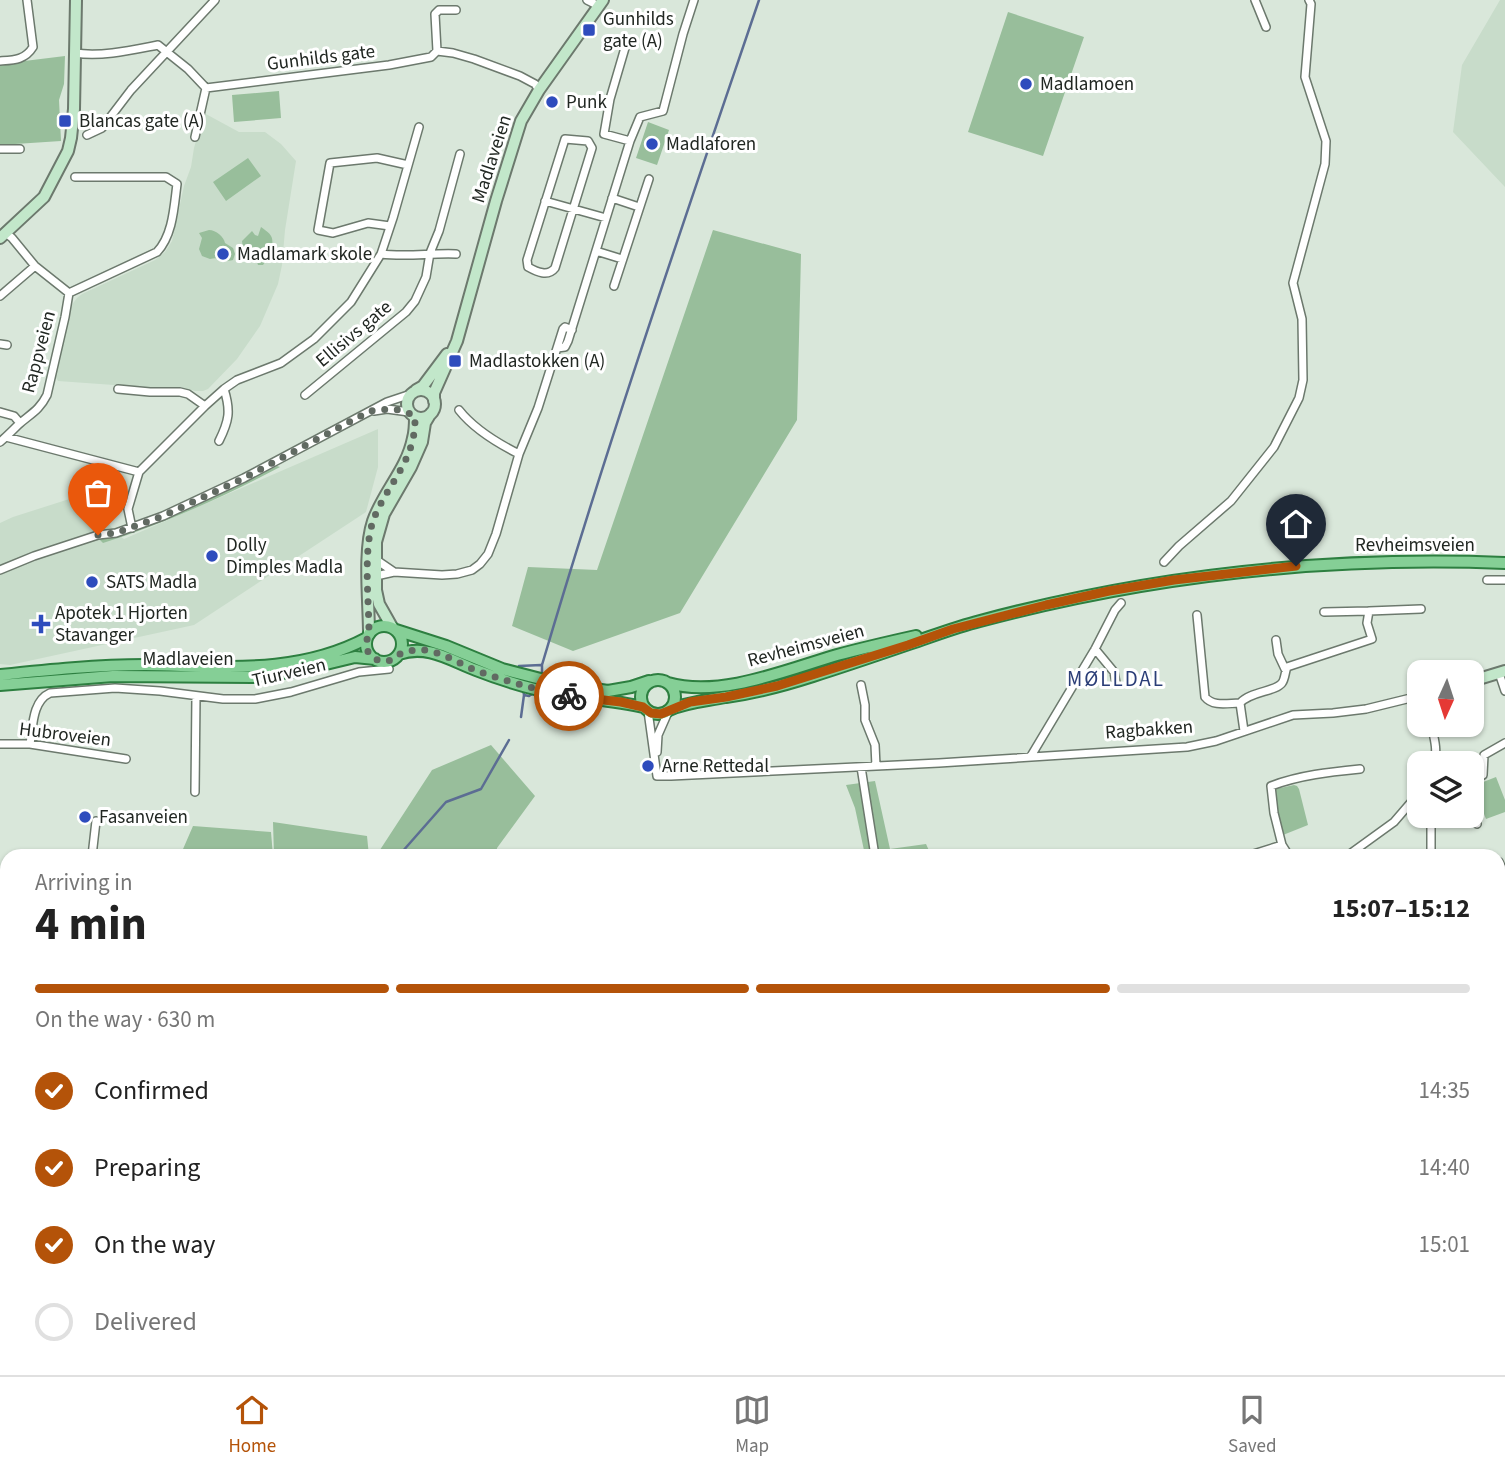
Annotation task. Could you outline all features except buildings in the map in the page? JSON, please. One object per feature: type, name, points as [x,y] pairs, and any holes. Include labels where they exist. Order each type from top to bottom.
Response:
[{"type":"main road","points":[[3,235],[44,197],[68,151],[74,109],[76,0]]},
{"type":"main road","name":"Madlaveien","points":[[434,401],[434,393],[457,341],[521,121],[539,90],[601,3]]},
{"type":"main road","name":"Madlaveien","points":[[413,392],[423,386],[457,341]]},
{"type":"main road","points":[[424,390],[434,401],[434,408],[425,423],[422,442],[384,514],[376,542],[376,590],[379,604],[402,639],[399,654],[391,661],[380,661],[368,652],[370,532],[413,439],[412,414],[407,402],[413,392],[424,390]]},
{"type":"main road","points":[[412,414],[425,417],[431,413]]},
{"type":"main road","name":"Revheimsveien","points":[[668,683],[692,688],[739,682],[883,643],[953,629],[1085,596],[1210,575],[1296,566],[1360,563],[1505,563]]},
{"type":"main road","points":[[368,636],[382,626],[394,629],[446,646],[459,657],[505,680],[536,689],[608,691],[661,679],[672,686],[675,696],[669,710],[657,714],[621,702],[576,692]]},
{"type":"main road","name":"Revheimsveien","points":[[669,710],[690,702],[777,686],[953,629]]},
{"type":"main road","name":"Madlaveien","points":[[0,675],[137,666],[257,667],[319,657],[348,648],[368,636]]},
{"type":"main road","points":[[399,654],[424,650],[459,657]]},
{"type":"main road","name":"Madlaveien","points":[[0,685],[113,676],[253,677],[297,671],[355,657],[375,659]]},
{"type":"main road","points":[[1484,677],[1502,672]]},
{"type":"main road","points":[[646,709],[640,698],[641,691],[649,681]]},
{"type":"street","points":[[0,61],[22,58],[29,54],[33,47],[27,0]]},
{"type":"street","points":[[87,135],[102,128],[131,90],[215,0]]},
{"type":"street","name":"Madlaveien","points":[[587,0],[601,3]]},
{"type":"street","points":[[376,576],[394,572],[457,574],[480,565],[488,554],[519,454],[538,408],[557,348],[567,345],[630,141],[640,117],[663,111],[694,0]]},
{"type":"street","points":[[1255,0],[1266,27]]},
{"type":"street","points":[[1164,562],[1231,501],[1274,447],[1299,398],[1303,380],[1302,319],[1293,283],[1326,153],[1322,125],[1305,77],[1310,0]]},
{"type":"street","points":[[437,51],[435,13],[439,10],[456,10]]},
{"type":"street","points":[[627,41],[610,99],[604,134],[630,141]]},
{"type":"street","points":[[75,54],[119,52],[158,45],[167,51],[206,89],[195,137]]},
{"type":"street","name":"Gunhilds gate","points":[[206,89],[382,66],[431,57],[437,51],[453,53],[520,76],[535,84],[539,90]]},
{"type":"street","points":[[132,528],[128,509],[139,472],[205,405],[237,380],[281,363],[314,340],[351,302],[381,254],[419,127]]},
{"type":"street","points":[[565,139],[588,141],[592,148],[555,268],[545,274],[528,267],[527,260],[545,201],[565,139]]},
{"type":"street","points":[[0,149],[20,149]]},
{"type":"street","name":"Ellisivs gate","points":[[305,396],[415,302],[426,277],[430,253],[439,231],[460,154]]},
{"type":"street","points":[[390,226],[368,223],[333,233],[318,230],[330,163],[377,159],[408,165]]},
{"type":"street","name":"Rappveien","points":[[69,293],[157,252],[168,236],[177,184],[166,177],[75,177]]},
{"type":"street","points":[[614,286],[649,179]]},
{"type":"street","points":[[612,198],[639,207]]},
{"type":"street","points":[[545,201],[606,218]]},
{"type":"street","name":"Rappveien","points":[[3,235],[12,238],[35,266],[69,293]]},
{"type":"street","points":[[596,250],[622,258]]},
{"type":"street","points":[[381,254],[456,254]]},
{"type":"street","points":[[0,296],[35,266]]},
{"type":"street","name":"Rappveien","points":[[3,440],[32,415],[47,395],[69,293]]},
{"type":"street","points":[[118,389],[180,392],[205,405]]},
{"type":"street","points":[[219,440],[230,412],[225,389]]},
{"type":"street","points":[[0,570],[34,556],[98,535],[116,533],[163,516],[244,478],[387,402],[413,392]]},
{"type":"street","points":[[370,411],[387,409],[412,414]]},
{"type":"street","points":[[459,410],[498,444],[519,454]]},
{"type":"street","points":[[0,412],[13,416],[20,423]]},
{"type":"street","points":[[3,440],[139,472]]},
{"type":"street","points":[[375,559],[394,572]]},
{"type":"street","points":[[1487,580],[1505,580]]},
{"type":"street","points":[[1031,756],[1121,603]]},
{"type":"street","points":[[1324,612],[1421,609]]},
{"type":"street","points":[[1285,669],[1372,639],[1367,624],[1368,611]]},
{"type":"street","points":[[1197,615],[1205,697],[1213,704],[1240,703],[1246,697],[1281,684],[1285,669],[1278,654],[1276,640]]},
{"type":"street","points":[[1095,649],[1114,672],[1116,683]]},
{"type":"street","name":"Tiurveien","points":[[30,744],[38,705],[43,696],[50,693],[115,688],[236,700],[263,698],[359,672],[389,669]]},
{"type":"street","points":[[1502,672],[1505,691]]},
{"type":"street","points":[[860,685],[866,705],[865,720],[875,745],[876,766]]},
{"type":"street","points":[[195,792],[196,696]]},
{"type":"street","name":"Ragbakken","points":[[656,763],[657,776],[939,763],[1187,747],[1216,741],[1293,715],[1366,709],[1407,699]]},
{"type":"street","points":[[1240,703],[1244,731]]},
{"type":"street","points":[[646,709],[656,763]]},
{"type":"street","points":[[656,763],[658,735],[669,710]]},
{"type":"street","points":[[1484,755],[1505,743]]},
{"type":"street","name":"Hubroveien","points":[[0,744],[30,744],[126,759]]},
{"type":"street","points":[[862,767],[874,849]]},
{"type":"street","points":[[1285,849],[1272,803],[1271,786],[1289,779],[1360,769]]},
{"type":"street","points":[[1357,849],[1394,822],[1407,807]]},
{"type":"street","points":[[93,849],[96,821]]},
{"type":"street","points":[[1431,828],[1431,849]]},
{"type":"street","points":[[1269,849],[1282,845]]},
{"type":"shaded area","points":[[1500,0],[1505,0],[1505,187],[1453,132],[1462,65]]},
{"type":"shaded area","name":"Madlamark skole","points":[[204,113],[239,132],[265,132],[281,144],[296,161],[278,284],[260,326],[237,359],[203,391],[181,387],[156,388],[58,381],[56,369],[71,306],[77,298],[155,260],[165,252],[172,241]]},
{"type":"shaded area","points":[[378,429],[378,467],[366,512],[194,625],[10,665],[0,664],[0,523],[85,494],[124,539]]},
{"type":"green space","name":"Madlamoen","points":[[1008,12],[1084,37],[1043,156],[968,132]]},
{"type":"green space","points":[[65,56],[64,84],[59,100],[61,141],[0,145],[0,64]]},
{"type":"green space","points":[[279,91],[281,118],[234,122],[232,95]]},
{"type":"green space","name":"Madlaforen","points":[[648,122],[669,130],[657,165],[636,158]]},
{"type":"green space","points":[[248,158],[261,176],[226,201],[213,182]]},
{"type":"green space","points":[[261,227],[270,235],[272,246],[264,247],[270,255],[263,265],[258,265],[257,262],[249,260],[243,250],[242,241],[252,231],[258,236]]},
{"type":"green space","points":[[209,230],[219,234],[225,243],[233,248],[233,260],[202,256],[199,249],[202,238],[199,233]]},
{"type":"green space","points":[[713,230],[801,254],[797,420],[680,613],[573,651],[512,626],[528,567],[597,570]]},
{"type":"green space","points":[[277,466],[280,467],[171,519],[103,543],[99,539],[144,527]]},
{"type":"green space","points":[[491,745],[535,796],[497,849],[381,849],[432,770]]},
{"type":"green space","points":[[1496,777],[1505,800],[1505,812],[1486,819],[1484,814],[1484,782]]},
{"type":"green space","points":[[875,781],[890,849],[864,849],[855,808],[846,785]]},
{"type":"green space","points":[[1294,785],[1299,789],[1308,825],[1283,835],[1273,793],[1276,789]]},
{"type":"green space","points":[[273,822],[367,836],[368,849],[274,849]]},
{"type":"green space","points":[[193,826],[271,832],[272,849],[183,849]]},
{"type":"green space","points":[[926,844],[928,849],[890,849]]},
{"type":"waterway","points":[[542,677],[542,665],[593,498],[759,0]]},
{"type":"waterway","points":[[520,669],[519,666],[541,665]]},
{"type":"waterway","points":[[521,717],[523,689]]},
{"type":"waterway","points":[[524,695],[534,693]]},
{"type":"waterway","points":[[405,849],[446,802],[481,789],[509,740]]},
{"type":"way so far","points":[[98,535],[116,533],[163,516],[244,478],[370,411],[387,409],[409,412],[415,417],[413,439],[403,465],[373,520],[370,532],[369,634],[366,643],[368,652],[375,659],[385,662],[405,652],[424,650],[498,678],[569,696]]},
{"type":"place","name":"Gunhilds gate (A)","points":[[589,30]]},
{"type":"place","name":"Madlamoen","points":[[1026,84]]},
{"type":"place","name":"Punk","points":[[552,102]]},
{"type":"place","name":"Blancas gate (A)","points":[[65,121]]},
{"type":"place","name":"Madlaforen","points":[[652,144]]},
{"type":"place","name":"Madlamark skole","points":[[223,254]]},
{"type":"place","name":"Madlastokken (A)","points":[[455,361]]},
{"type":"place","name":"Dolly Dimples Madla","points":[[212,556]]},
{"type":"place","name":"SATS Madla","points":[[92,582]]},
{"type":"place","name":"Apotek 1 Hjorten Stavanger","points":[[41,624]]},
{"type":"place","name":"Arne Rettedal","points":[[648,766]]},
{"type":"place","name":"Fasanveien","points":[[85,817]]},
{"type":"district","name":"MØLLDAL","points":[[1116,679]]},
{"type":"route","points":[[569,696],[621,702],[661,714],[690,702],[760,691],[953,629],[1046,605],[1174,580],[1296,566]]}]
